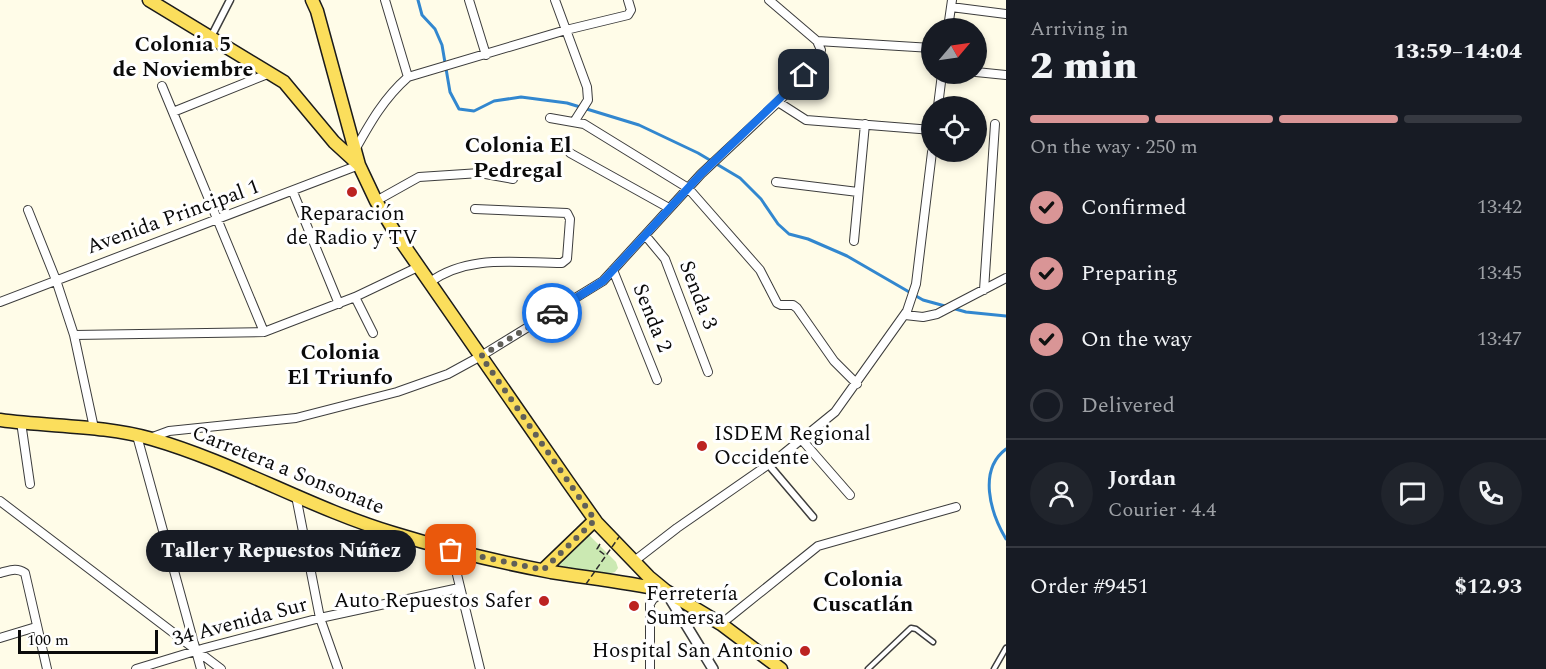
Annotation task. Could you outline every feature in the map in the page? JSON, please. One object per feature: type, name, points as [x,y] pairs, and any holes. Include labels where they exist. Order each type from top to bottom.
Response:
[{"type":"main road","points":[[149,0],[284,82],[334,142],[359,165]]},
{"type":"main road","points":[[312,0],[359,165],[376,201],[418,267],[595,520],[633,562],[666,591],[721,624],[780,669]]},
{"type":"main road","name":"Carretera a Sonsonate","points":[[0,420],[63,428],[94,428],[143,437],[185,449],[390,533],[451,550],[543,570],[666,591]]},
{"type":"main road","points":[[543,570],[595,520]]},
{"type":"street","points":[[211,37],[230,0]]},
{"type":"street","points":[[385,0],[408,77]]},
{"type":"street","points":[[470,0],[486,55]]},
{"type":"street","points":[[555,0],[587,87],[588,100],[574,122]]},
{"type":"street","points":[[355,150],[380,106],[408,77],[566,30],[628,15],[631,9],[628,0]]},
{"type":"street","points":[[201,669],[143,437],[169,431],[296,418],[397,392],[448,374],[603,281],[688,188],[817,62],[821,50],[817,41],[769,0]]},
{"type":"street","points":[[951,4],[1006,14]]},
{"type":"street","points":[[817,41],[921,47]]},
{"type":"street","points":[[173,111],[270,73]]},
{"type":"street","points":[[987,73],[1006,75]]},
{"type":"street","points":[[162,86],[264,332]]},
{"type":"street","points":[[778,102],[806,120],[921,129]]},
{"type":"street","points":[[550,118],[584,124],[688,188],[760,270],[777,303],[793,305],[797,308],[840,367],[856,384]]},
{"type":"street","points":[[854,241],[864,124]]},
{"type":"street","points":[[984,290],[995,124]]},
{"type":"street","points":[[570,153],[669,208]]},
{"type":"street","points":[[633,562],[677,528],[802,440],[835,412],[856,384],[912,302],[931,162]]},
{"type":"street","name":"Avenida Principal 1","points":[[0,302],[359,165]]},
{"type":"street","points":[[376,201],[419,177],[480,173],[513,179]]},
{"type":"street","points":[[776,182],[858,192]]},
{"type":"street","points":[[293,192],[339,304]]},
{"type":"street","points":[[430,282],[442,273],[474,262],[562,263],[567,259],[570,219],[567,213],[475,209]]},
{"type":"street","points":[[28,210],[56,280],[74,335],[94,428]]},
{"type":"street","name":"Senda 3","points":[[645,235],[665,259],[708,372]]},
{"type":"street","points":[[74,335],[264,332],[339,304],[418,267]]},
{"type":"street","name":"Senda 2","points":[[613,270],[657,380]]},
{"type":"street","points":[[905,315],[923,317],[937,314],[1006,278]]},
{"type":"street","points":[[355,297],[372,333]]},
{"type":"street","points":[[21,422],[30,483]]},
{"type":"street","points":[[802,440],[850,495]]},
{"type":"street","points":[[768,464],[813,517]]},
{"type":"street","points":[[296,496],[320,618],[338,669]]},
{"type":"street","points":[[0,501],[221,669]]},
{"type":"street","points":[[721,624],[818,546],[956,507]]},
{"type":"street","points":[[451,550],[480,669]]},
{"type":"street","points":[[0,573],[14,569],[25,573],[46,669]]},
{"type":"street","name":"34 Avenida Sur","points":[[136,669],[320,618],[459,588]]},
{"type":"street","points":[[650,669],[650,604],[653,599],[666,591],[713,669]]},
{"type":"street","points":[[0,638],[36,627]]},
{"type":"lane","points":[[868,669],[911,628],[916,628],[933,642]]},
{"type":"lane","points":[[994,669],[1006,648]]},
{"type":"path","points":[[586,584],[619,537]]},
{"type":"path","points":[[597,549],[605,555]]},
{"type":"green space","points":[[585,531],[616,562],[618,568],[615,572],[608,574],[558,566],[557,563]]},
{"type":"waterway","points":[[418,0],[422,15],[435,29],[442,45],[450,92],[459,109],[474,111],[494,101],[521,97],[567,103],[639,125],[698,153],[740,178],[761,199],[778,224],[789,234],[808,239],[847,256],[923,300],[945,306]]},
{"type":"waterway","points":[[952,308],[966,312],[1006,316]]},
{"type":"waterway","points":[[1006,449],[997,458],[989,480],[995,516],[1006,539]]},
{"type":"way so far","points":[[451,550],[543,570],[595,520],[481,356],[552,313]]},
{"type":"place","name":"Reparación de Radio y TV","points":[[352,192]]},
{"type":"place","name":"ISDEM Regional Occidente","points":[[702,446]]},
{"type":"place","name":"Taller y Repuestos Núñez","points":[[451,550]]},
{"type":"place","name":"Auto Repuestos Safer","points":[[544,601]]},
{"type":"place","name":"Ferretería Sumersa","points":[[634,606]]},
{"type":"place","name":"Hospital San Antonio","points":[[805,651]]},
{"type":"district","name":"Colonia 5 de Noviembre","points":[[183,56]]},
{"type":"district","name":"Colonia El Pedregal","points":[[518,158]]},
{"type":"district","name":"Colonia El Triunfo","points":[[340,364]]},
{"type":"district","name":"Colonia Cuscatlán","points":[[863,592]]},
{"type":"route","points":[[552,313],[603,281],[701,174],[804,75]]}]
